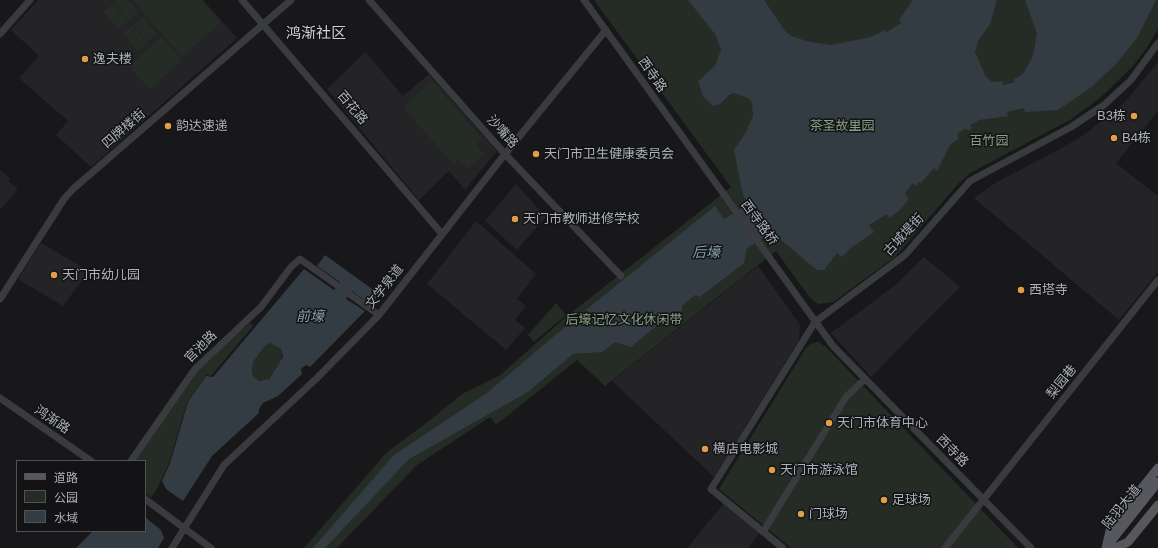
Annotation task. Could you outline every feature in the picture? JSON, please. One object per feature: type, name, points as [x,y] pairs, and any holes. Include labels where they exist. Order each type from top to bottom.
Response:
[{"type":"main road","points":[[1106,548],[1111,527],[1158,468]]},
{"type":"main road","name":"陆羽大道","points":[[1106,548],[1158,482]]},
{"type":"main road","name":"陆羽大道","points":[[1112,548],[1158,491]]},
{"type":"main road","points":[[1115,548],[1128,542],[1158,505]]},
{"type":"street","points":[[0,34],[30,0]]},
{"type":"street","name":"百花路","points":[[242,0],[442,234]]},
{"type":"street","name":"四牌楼街","points":[[0,299],[64,200],[73,189],[291,0]]},
{"type":"street","name":"沙嘴路","points":[[370,0],[505,154],[621,276]]},
{"type":"street","name":"西寺路","points":[[584,0],[701,164]]},
{"type":"street","name":"文学泉道","points":[[172,548],[224,465],[316,378],[379,315],[505,154],[606,30]]},
{"type":"street","name":"古城堤街","points":[[763,532],[711,489],[815,322],[905,255],[970,181],[1071,128],[1104,105],[1131,80],[1158,43]]},
{"type":"street","name":"西寺路桥","points":[[701,164],[796,296]]},
{"type":"street","name":"官池路","points":[[132,460],[195,369],[261,307],[291,267],[300,259],[379,315]]},
{"type":"street","name":"梨园巷","points":[[945,548],[1158,280]]},
{"type":"street","name":"西寺路","points":[[796,296],[833,346],[864,380],[984,499],[1030,548]]},
{"type":"street","points":[[783,548],[763,532],[845,399],[864,380]]},
{"type":"street","name":"鸿渐路","points":[[0,398],[90,460]]},
{"type":"street","points":[[146,500],[211,548]]},
{"type":"shaded area","points":[[38,0],[203,0],[237,38],[91,167],[56,135],[68,121],[19,78],[39,56],[11,30]]},
{"type":"shaded area","points":[[365,52],[403,96],[429,74],[497,151],[465,190],[449,171],[419,200],[327,89]]},
{"type":"shaded area","points":[[1158,62],[1158,111],[1116,163],[1158,196],[1158,272],[1119,320],[974,198],[997,182],[1064,147],[1085,134],[1125,102]]},
{"type":"shaded area","points":[[0,170],[10,178],[8,181],[18,189],[0,210]]},
{"type":"shaded area","name":"天门市教师进修学校","points":[[516,184],[546,217],[517,250],[485,221]]},
{"type":"shaded area","points":[[476,221],[536,274],[517,299],[526,306],[515,320],[525,328],[506,350],[427,284]]},
{"type":"shaded area","name":"天门市幼儿园","points":[[41,243],[89,271],[63,306],[18,279]]},
{"type":"shaded area","points":[[924,257],[960,287],[871,377],[831,333],[894,286]]},
{"type":"shaded area","points":[[758,266],[800,325],[799,340],[714,477],[612,381]]},
{"type":"shaded area","points":[[724,503],[760,533],[748,548],[687,548]]},
{"type":"green space","points":[[117,0],[127,0],[138,12],[129,20],[114,3]]},
{"type":"green space","points":[[133,0],[201,0],[221,22],[182,57]]},
{"type":"green space","name":"茶圣故里园","points":[[594,0],[1158,0],[1158,29],[1148,46],[1133,66],[1100,98],[1070,120],[970,173],[957,185],[895,257],[833,302],[818,304],[810,298],[776,251],[605,386],[577,360],[496,425],[490,417],[417,465],[337,548],[304,548],[387,452],[462,394],[499,376],[567,316],[731,187]]},
{"type":"green space","points":[[113,4],[128,21],[118,29],[103,12]]},
{"type":"green space","points":[[142,17],[157,34],[148,42],[133,25]]},
{"type":"green space","points":[[132,26],[147,43],[138,51],[123,34]]},
{"type":"green space","points":[[162,37],[182,60],[150,89],[129,66]]},
{"type":"green space","points":[[432,81],[482,139],[453,164],[403,107]]},
{"type":"green space","points":[[476,145],[484,154],[467,169],[459,160]]},
{"type":"green space","points":[[556,303],[566,315],[534,342],[528,335]]},
{"type":"green space","points":[[250,323],[253,326],[211,376],[206,375],[187,403],[169,463],[151,498],[146,494],[146,460],[134,460],[198,368]]},
{"type":"green space","name":"天门市体育中心","points":[[818,342],[825,346],[1018,548],[791,548],[719,489],[806,348],[812,343]]},
{"type":"green space","points":[[270,343],[281,349],[282,359],[268,380],[257,380],[252,374],[253,362],[265,346]]},
{"type":"water","name":"茶圣故里园","points":[[688,0],[764,0],[785,31],[791,36],[810,42],[831,45],[871,37],[885,30],[887,32],[901,23],[899,20],[913,0],[997,0],[990,24],[978,41],[975,52],[986,77],[992,82],[1003,81],[1003,85],[1015,82],[1014,79],[1023,74],[1033,56],[1037,33],[1025,0],[1156,0],[1137,38],[1116,64],[1090,88],[1058,110],[1025,112],[1024,108],[1007,112],[1008,116],[979,120],[970,125],[972,128],[968,131],[966,128],[957,134],[959,138],[950,145],[937,171],[934,168],[921,183],[919,182],[916,186],[913,183],[905,193],[909,199],[899,211],[889,218],[887,214],[869,225],[874,232],[852,247],[842,257],[837,253],[824,270],[817,270],[781,240],[769,234],[747,248],[744,263],[700,297],[695,295],[682,306],[682,311],[665,325],[660,323],[631,347],[615,342],[602,352],[573,354],[528,392],[409,459],[325,548],[313,548],[394,455],[487,393],[566,326],[715,206],[724,219],[741,209],[746,200],[743,195],[734,150],[746,132],[753,116],[752,103],[748,98],[734,93],[729,95],[720,104],[713,106],[703,96],[698,81],[715,66],[721,50],[715,34]]},
{"type":"water","name":"前壕","points":[[325,255],[379,294],[371,305],[352,291],[346,299],[365,311],[310,367],[306,365],[301,369],[302,374],[278,396],[263,403],[259,409],[259,413],[212,456],[183,501],[166,489],[162,481],[170,463],[188,402],[206,376],[213,377],[304,269],[334,290],[340,282],[317,266]],"holes":[[[270,343],[281,349],[283,357],[269,379],[259,381],[254,377],[252,373],[253,362],[265,346]]]},
{"type":"water","points":[[146,518],[161,530],[164,538],[158,548],[76,548],[92,532],[146,532]]},
{"type":"place","name":"逸夫楼","points":[[85,59]]},
{"type":"place","name":"B3栋","points":[[1134,116]]},
{"type":"place","name":"韵达速递","points":[[168,126]]},
{"type":"place","name":"B4栋","points":[[1114,138]]},
{"type":"place","name":"天门市卫生健康委员会","points":[[536,154]]},
{"type":"place","name":"天门市教师进修学校","points":[[515,219]]},
{"type":"place","name":"天门市幼儿园","points":[[54,275]]},
{"type":"place","name":"西塔寺","points":[[1021,290]]},
{"type":"place","name":"天门市体育中心","points":[[829,423]]},
{"type":"place","name":"横店电影城","points":[[705,449]]},
{"type":"place","name":"天门市游泳馆","points":[[772,470]]},
{"type":"place","name":"足球场","points":[[884,500]]},
{"type":"place","name":"门球场","points":[[801,514]]},
{"type":"district","name":"鸿渐社区","points":[[316,34]]},
{"type":"park label","name":"百竹园","points":[[989,141]]},
{"type":"park label","name":"后壕记忆文化休闲带","points":[[624,320]]},
{"type":"water label","name":"后壕","points":[[706,253]]}]
